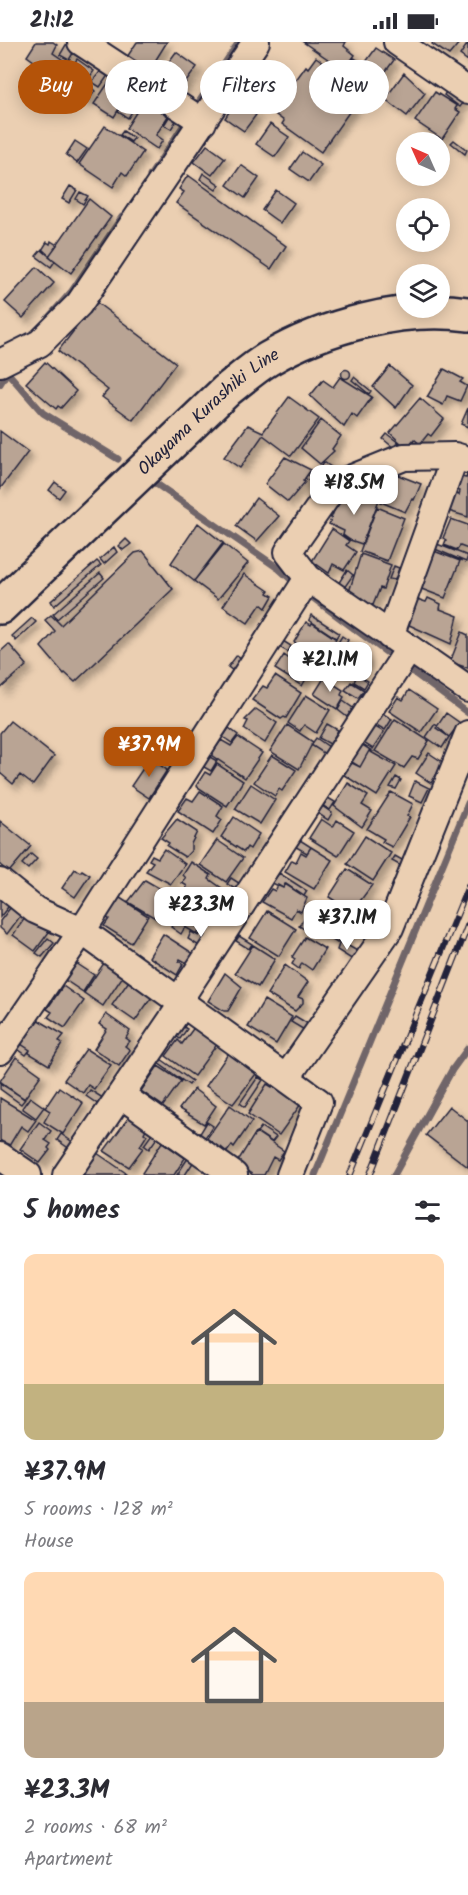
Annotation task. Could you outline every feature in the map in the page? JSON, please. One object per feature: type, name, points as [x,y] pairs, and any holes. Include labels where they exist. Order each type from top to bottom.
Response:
[{"type":"main road","name":"Okayama Kurashiki Line","points":[[0,607],[227,390],[267,360],[307,340],[364,322],[396,315],[452,312],[468,314]]},
{"type":"street","points":[[81,42],[195,117]]},
{"type":"street","points":[[12,356],[55,332],[79,304],[195,117],[256,42]]},
{"type":"street","points":[[397,42],[468,91]]},
{"type":"street","points":[[66,1175],[181,1002],[399,653],[462,458],[404,457],[335,485],[288,552],[303,586],[399,653],[468,689]]},
{"type":"street","points":[[0,1051],[82,931],[303,586]]},
{"type":"street","points":[[287,1077],[390,928],[468,734]]},
{"type":"street","points":[[0,882],[35,910],[82,931],[319,1102],[290,1175]]},
{"type":"street","points":[[121,1095],[234,1175]]},
{"type":"street","points":[[0,1156],[28,1175]]},
{"type":"building","points":[[36,42],[53,42],[57,45],[53,53],[63,60],[33,60],[27,56]]},
{"type":"building","points":[[137,42],[167,42],[156,60],[125,60]]},
{"type":"building","points":[[303,42],[346,42],[344,46],[355,55],[351,60],[329,60]]},
{"type":"building","points":[[433,42],[460,42],[449,55],[432,44]]},
{"type":"building","points":[[67,43],[76,48],[69,60],[60,55]]},
{"type":"building","points":[[468,43],[468,61],[460,55]]},
{"type":"building","points":[[376,48],[394,60],[389,67],[389,60],[367,60]]},
{"type":"building","points":[[176,52],[187,60],[170,60]]},
{"type":"building","points":[[188,61],[197,67],[188,79]]},
{"type":"building","points":[[306,66],[308,68],[309,114],[348,114],[321,152],[282,124],[284,121],[276,115],[297,114],[297,78]]},
{"type":"building","points":[[102,69],[105,71],[105,80],[100,87],[93,81]]},
{"type":"building","points":[[404,73],[425,93],[407,116],[389,102],[389,94]]},
{"type":"building","points":[[449,87],[466,99],[460,107],[444,95]]},
{"type":"building","points":[[105,88],[105,111],[94,104]]},
{"type":"building","points":[[435,92],[457,106],[455,109],[460,112],[447,132],[432,132],[415,121]]},
{"type":"building","points":[[135,114],[169,114],[156,135],[163,140],[157,149],[126,128]]},
{"type":"building","points":[[171,114],[179,116],[171,129],[164,125]]},
{"type":"building","points":[[228,114],[256,115],[244,131],[225,118]]},
{"type":"building","points":[[270,124],[289,137],[275,157],[256,144]]},
{"type":"building","points":[[105,126],[143,152],[127,176],[122,172],[113,187],[79,164]]},
{"type":"building","points":[[123,131],[134,138],[131,142],[120,135]]},
{"type":"building","points":[[454,140],[467,150],[465,154],[451,143]]},
{"type":"building","points":[[75,141],[87,149],[77,163],[66,155]]},
{"type":"building","points":[[207,145],[225,158],[212,175],[194,162]]},
{"type":"building","points":[[302,152],[321,165],[309,182],[290,169]]},
{"type":"building","points":[[241,165],[259,178],[245,198],[227,185]]},
{"type":"building","points":[[203,173],[220,185],[216,190],[200,179]]},
{"type":"building","points":[[188,175],[286,246],[271,269],[176,203],[184,192],[179,189]]},
{"type":"building","points":[[70,186],[77,190],[69,203],[62,199]]},
{"type":"building","points":[[276,190],[294,203],[280,223],[262,210]]},
{"type":"building","points":[[80,192],[88,196],[83,204],[76,199]]},
{"type":"building","points":[[89,199],[111,217],[71,273],[49,256]]},
{"type":"building","points":[[51,241],[57,245],[49,256],[42,250],[47,242],[50,244]]},
{"type":"building","points":[[42,249],[55,261],[51,267],[36,256]]},
{"type":"building","points":[[37,267],[54,283],[23,318],[5,302]]},
{"type":"building","points":[[96,302],[176,363],[133,420],[102,397],[108,390],[58,351]]},
{"type":"building","points":[[45,362],[76,391],[61,408],[58,406],[56,409],[26,383]]},
{"type":"building","points":[[390,366],[412,385],[396,408],[373,387]]},
{"type":"building","points":[[346,369],[351,374],[346,379],[341,374]]},
{"type":"building","points":[[444,369],[463,379],[460,382],[467,386],[460,401],[447,396],[443,405],[427,397]]},
{"type":"building","points":[[340,377],[372,397],[357,418],[352,414],[344,427],[310,396],[323,380],[333,387]]},
{"type":"building","points":[[354,377],[371,391],[369,394],[352,380]]},
{"type":"building","points":[[289,397],[319,419],[291,456],[263,435],[240,468],[224,457],[248,425],[263,432]]},
{"type":"building","points":[[420,398],[444,419],[431,436],[428,434],[420,444],[414,439],[409,445],[402,444],[390,433]]},
{"type":"building","points":[[468,408],[468,427],[461,424]]},
{"type":"building","points":[[321,420],[341,436],[332,449],[334,451],[320,464],[301,448]]},
{"type":"building","points":[[0,431],[28,452],[0,489]]},
{"type":"building","points":[[387,434],[399,443],[394,448],[383,439]]},
{"type":"building","points":[[285,457],[311,470],[303,481],[305,482],[288,502],[265,484]]},
{"type":"building","points":[[324,462],[335,470],[330,475],[320,468]]},
{"type":"building","points":[[310,471],[321,480],[316,486],[305,478]]},
{"type":"building","points":[[468,472],[468,517],[445,510],[452,493],[459,495],[460,491],[453,489],[458,476],[466,478]]},
{"type":"building","points":[[393,473],[421,484],[414,500],[412,499],[405,512],[381,502]]},
{"type":"building","points":[[55,482],[65,490],[59,498],[49,490]]},
{"type":"building","points":[[350,494],[359,497],[360,494],[379,500],[362,544],[350,540],[343,535],[344,531],[329,524],[340,495],[349,498]]},
{"type":"building","points":[[256,498],[279,516],[257,541],[236,526]]},
{"type":"building","points":[[377,507],[404,518],[387,561],[360,551]]},
{"type":"building","points":[[451,519],[468,525],[468,549],[460,546],[457,550],[444,545],[446,540],[443,538]]},
{"type":"building","points":[[198,523],[223,543],[194,581],[171,563]]},
{"type":"building","points":[[332,529],[349,541],[346,545],[356,552],[344,570],[333,564],[329,573],[312,561]]},
{"type":"building","points":[[126,539],[131,544],[123,550],[119,546]]},
{"type":"building","points":[[224,544],[248,563],[218,599],[194,581]]},
{"type":"building","points":[[437,544],[468,556],[466,562],[435,549]]},
{"type":"building","points":[[114,547],[117,552],[104,564],[100,559]]},
{"type":"building","points":[[143,551],[173,589],[75,682],[64,674],[41,647],[55,631],[45,620],[51,615],[61,625],[135,553]]},
{"type":"building","points":[[434,551],[460,561],[445,598],[419,588]]},
{"type":"building","points":[[361,554],[391,565],[383,589],[380,588],[373,605],[348,595]]},
{"type":"building","points":[[97,561],[101,565],[54,606],[51,601]]},
{"type":"building","points":[[394,566],[399,568],[395,580],[389,579]]},
{"type":"building","points":[[347,570],[353,575],[344,588],[338,584]]},
{"type":"building","points":[[100,573],[104,578],[57,619],[53,614]]},
{"type":"building","points":[[244,574],[273,596],[266,608],[261,604],[248,623],[223,606]]},
{"type":"building","points":[[428,598],[441,604],[440,609],[458,616],[451,644],[407,624],[417,599],[426,602]]},
{"type":"building","points":[[311,615],[339,633],[336,638],[309,620]]},
{"type":"building","points":[[32,618],[36,622],[16,641],[12,636]]},
{"type":"building","points":[[306,622],[311,625],[312,623],[336,639],[322,659],[294,642]]},
{"type":"building","points":[[462,632],[468,635],[468,668],[450,662]]},
{"type":"building","points":[[342,636],[348,640],[346,644],[368,659],[363,666],[357,662],[347,676],[326,662]]},
{"type":"building","points":[[283,641],[291,646],[288,652],[279,647]]},
{"type":"building","points":[[9,644],[27,665],[0,689],[0,652]]},
{"type":"building","points":[[292,654],[311,666],[304,677],[306,679],[302,686],[275,669],[284,655],[288,658]]},
{"type":"building","points":[[237,655],[242,659],[233,671],[228,667]]},
{"type":"building","points":[[357,675],[368,681],[364,688],[354,682]]},
{"type":"building","points":[[275,676],[301,693],[286,718],[281,719],[252,700],[263,686],[267,688]]},
{"type":"building","points":[[324,678],[343,690],[341,695],[344,697],[337,709],[314,694]]},
{"type":"building","points":[[351,682],[364,690],[358,698],[345,690]]},
{"type":"building","points":[[409,690],[437,709],[421,732],[389,711],[398,697],[403,700]]},
{"type":"building","points":[[306,695],[330,710],[316,733],[304,725],[300,731],[288,723]]},
{"type":"building","points":[[343,701],[353,708],[347,717],[338,710]]},
{"type":"building","points":[[256,709],[277,723],[265,743],[244,729],[248,721],[245,720]]},
{"type":"building","points":[[380,712],[392,719],[385,730],[373,723]]},
{"type":"building","points":[[446,713],[460,723],[449,737],[436,728]]},
{"type":"building","points":[[395,719],[429,741],[418,759],[412,757],[404,768],[375,751]]},
{"type":"building","points":[[10,721],[54,756],[33,785],[20,775],[13,784],[0,773],[0,733]]},
{"type":"building","points":[[327,724],[338,730],[330,744],[319,738]]},
{"type":"building","points":[[435,724],[449,737],[442,748],[426,737]]},
{"type":"building","points":[[287,725],[313,742],[299,769],[270,751]]},
{"type":"building","points":[[372,725],[384,732],[373,749],[362,742]]},
{"type":"building","points":[[229,728],[238,735],[232,743],[223,737]]},
{"type":"building","points":[[238,737],[262,753],[245,778],[211,755],[221,740],[231,746]]},
{"type":"building","points":[[316,738],[329,747],[325,754],[311,745]]},
{"type":"building","points":[[361,744],[372,751],[369,751],[360,767],[352,762],[348,764]]},
{"type":"building","points":[[369,751],[396,766],[377,796],[344,775],[352,763],[360,767]]},
{"type":"building","points":[[429,753],[444,763],[431,783],[416,773]]},
{"type":"building","points":[[272,755],[296,770],[282,791],[279,789],[275,796],[254,782]]},
{"type":"building","points":[[208,756],[217,761],[211,771],[202,766]]},
{"type":"building","points":[[150,758],[167,770],[149,798],[131,786]]},
{"type":"building","points":[[217,764],[243,781],[227,806],[196,786],[205,772],[210,775]]},
{"type":"building","points":[[396,777],[401,780],[396,789],[390,787]]},
{"type":"building","points":[[415,781],[429,788],[422,802],[409,796]]},
{"type":"building","points":[[348,783],[368,796],[362,805],[372,811],[362,827],[334,806]]},
{"type":"building","points":[[251,784],[275,800],[260,824],[235,809]]},
{"type":"building","points":[[200,791],[223,806],[217,816],[222,820],[213,834],[178,811],[187,798],[193,801]]},
{"type":"building","points":[[391,792],[413,804],[407,816],[410,817],[392,847],[382,842],[384,839],[367,829]]},
{"type":"building","points":[[328,798],[335,802],[330,810],[323,806]]},
{"type":"building","points":[[322,806],[332,813],[328,820],[317,813]]},
{"type":"building","points":[[234,817],[259,834],[250,849],[247,847],[244,852],[221,837]]},
{"type":"building","points":[[177,819],[197,832],[191,844],[191,851],[185,857],[167,846],[169,843],[161,838]]},
{"type":"building","points":[[321,819],[333,827],[337,820],[354,831],[338,856],[309,838]]},
{"type":"building","points":[[0,821],[31,846],[9,872],[0,865]]},
{"type":"building","points":[[365,836],[391,853],[373,881],[347,864]]},
{"type":"building","points":[[217,840],[243,858],[226,882],[200,865]]},
{"type":"building","points":[[300,840],[311,847],[307,853],[296,847]]},
{"type":"building","points":[[311,847],[332,860],[314,889],[285,872],[292,860],[296,862],[301,852],[306,855]]},
{"type":"building","points":[[164,849],[185,864],[171,884],[146,871],[153,862],[149,860],[152,855],[158,858]]},
{"type":"building","points":[[31,854],[37,859],[28,869],[22,864]]},
{"type":"building","points":[[395,856],[404,861],[401,866],[392,861]]},
{"type":"building","points":[[191,862],[211,875],[209,879],[226,891],[212,914],[185,897],[187,886],[182,883],[186,878],[183,875]]},
{"type":"building","points":[[75,869],[90,875],[75,897],[62,888]]},
{"type":"building","points":[[347,869],[372,885],[352,912],[329,897]]},
{"type":"building","points":[[279,873],[307,891],[304,896],[286,884],[283,888],[272,883]]},
{"type":"building","points":[[231,878],[242,885],[238,891],[227,884]]},
{"type":"building","points":[[145,880],[171,895],[157,919],[128,902]]},
{"type":"building","points":[[285,884],[307,898],[301,912],[296,909],[291,918],[262,902],[271,889],[275,891],[278,885],[283,888]]},
{"type":"building","points":[[0,892],[12,902],[0,917]]},
{"type":"building","points":[[117,896],[148,916],[131,943],[104,926],[109,919],[104,916]]},
{"type":"building","points":[[181,898],[212,917],[197,934],[185,927],[181,934],[171,927],[175,920],[169,917]]},
{"type":"building","points":[[14,903],[24,911],[7,934],[0,928],[0,921]]},
{"type":"building","points":[[329,906],[352,921],[337,943],[315,929]]},
{"type":"building","points":[[310,909],[316,914],[306,930],[299,926]]},
{"type":"building","points":[[267,911],[296,929],[279,956],[250,938]]},
{"type":"building","points":[[27,915],[49,932],[35,951],[13,935]]},
{"type":"building","points":[[204,928],[213,933],[204,949],[188,939],[191,932],[199,936]]},
{"type":"building","points":[[163,934],[197,956],[191,965],[180,959],[179,961],[183,964],[177,975],[149,957]]},
{"type":"building","points":[[239,936],[252,944],[249,949],[236,941]]},
{"type":"building","points":[[305,937],[325,949],[312,970],[302,963],[299,969],[292,964],[295,959],[292,957]]},
{"type":"building","points":[[48,938],[54,943],[42,957],[36,953]]},
{"type":"building","points":[[340,941],[359,952],[353,960],[337,950]]},
{"type":"building","points":[[253,945],[275,959],[258,987],[235,973]]},
{"type":"building","points":[[106,960],[125,973],[103,1006],[84,993]]},
{"type":"building","points":[[73,961],[94,975],[83,992],[62,978]]},
{"type":"building","points":[[285,965],[308,982],[298,997],[303,999],[303,1003],[295,1011],[267,994]]},
{"type":"building","points":[[225,973],[242,987],[228,1011],[208,1001]]},
{"type":"building","points":[[131,978],[154,994],[135,1021],[112,1005]]},
{"type":"building","points":[[63,986],[84,1001],[65,1028],[48,1017],[52,1012],[47,1009]]},
{"type":"building","points":[[264,1000],[292,1017],[276,1044],[248,1027]]},
{"type":"building","points":[[106,1014],[130,1031],[126,1038],[130,1041],[125,1046],[130,1050],[119,1066],[94,1049],[107,1029],[99,1024]]},
{"type":"building","points":[[295,1016],[310,1025],[306,1031],[291,1022]]},
{"type":"building","points":[[35,1018],[64,1035],[59,1041],[62,1044],[49,1065],[29,1053],[30,1050],[21,1044]]},
{"type":"building","points":[[182,1026],[187,1029],[180,1039],[176,1036]]},
{"type":"building","points":[[195,1026],[218,1043],[194,1076],[166,1056],[178,1040],[182,1044]]},
{"type":"building","points":[[18,1042],[30,1050],[26,1055],[15,1047]]},
{"type":"building","points":[[86,1049],[111,1065],[94,1089],[88,1085],[83,1093],[64,1080]]},
{"type":"building","points":[[230,1051],[259,1070],[233,1104],[206,1086]]},
{"type":"building","points":[[16,1057],[41,1075],[24,1099],[0,1081]]},
{"type":"building","points":[[161,1059],[192,1081],[189,1085],[158,1063]]},
{"type":"building","points":[[158,1066],[181,1081],[163,1106],[141,1091]]},
{"type":"building","points":[[258,1077],[263,1080],[245,1107],[240,1103]]},
{"type":"building","points":[[0,1083],[25,1099],[21,1104],[0,1089]]},
{"type":"building","points":[[267,1084],[272,1087],[274,1085],[301,1104],[279,1135],[248,1114]]},
{"type":"building","points":[[59,1087],[83,1103],[63,1134],[44,1122],[50,1111],[45,1108]]},
{"type":"building","points":[[194,1089],[216,1106],[204,1124],[179,1109]]},
{"type":"building","points":[[90,1090],[103,1098],[99,1105],[86,1096]]},
{"type":"building","points":[[30,1097],[44,1107],[36,1118],[22,1108]]},
{"type":"building","points":[[0,1098],[36,1120],[28,1131],[21,1126],[9,1146],[0,1140]]},
{"type":"building","points":[[230,1105],[252,1121],[234,1147],[232,1145],[227,1152],[205,1141]]},
{"type":"building","points":[[449,1106],[468,1121],[468,1167],[426,1135]]},
{"type":"building","points":[[129,1117],[146,1129],[144,1133],[147,1135],[140,1146],[143,1148],[129,1167],[104,1151]]},
{"type":"building","points":[[39,1122],[51,1131],[45,1140],[51,1144],[48,1148],[50,1150],[40,1163],[20,1149]]},
{"type":"building","points":[[207,1122],[213,1126],[204,1139],[199,1135]]},
{"type":"building","points":[[261,1127],[276,1137],[272,1142],[257,1132]]},
{"type":"building","points":[[154,1131],[159,1135],[149,1149],[144,1145]]},
{"type":"building","points":[[256,1132],[284,1151],[278,1160],[273,1157],[264,1175],[253,1175],[236,1164]]},
{"type":"building","points":[[61,1134],[74,1143],[70,1149],[57,1140]]},
{"type":"building","points":[[162,1142],[185,1158],[174,1175],[145,1175],[142,1173]]},
{"type":"building","points":[[97,1153],[126,1173],[124,1175],[81,1175]]},
{"type":"building","points":[[188,1158],[194,1161],[185,1175],[177,1175]]},
{"type":"waterway","points":[[150,176],[239,42]]},
{"type":"waterway","points":[[49,317],[72,291],[122,217]]},
{"type":"waterway","points":[[0,384],[11,366]]},
{"type":"waterway","points":[[8,373],[43,413],[118,459]]},
{"type":"waterway","points":[[155,483],[278,568],[297,585]]},
{"type":"waterway","points":[[305,592],[468,713]]},
{"type":"waterway","points":[[315,1175],[468,803]]},
{"type":"waterway","points":[[394,1175],[452,1070],[468,1048]]},
{"type":"railway","points":[[350,1175],[468,887]]},
{"type":"railway","points":[[370,1175],[468,925]]}]
